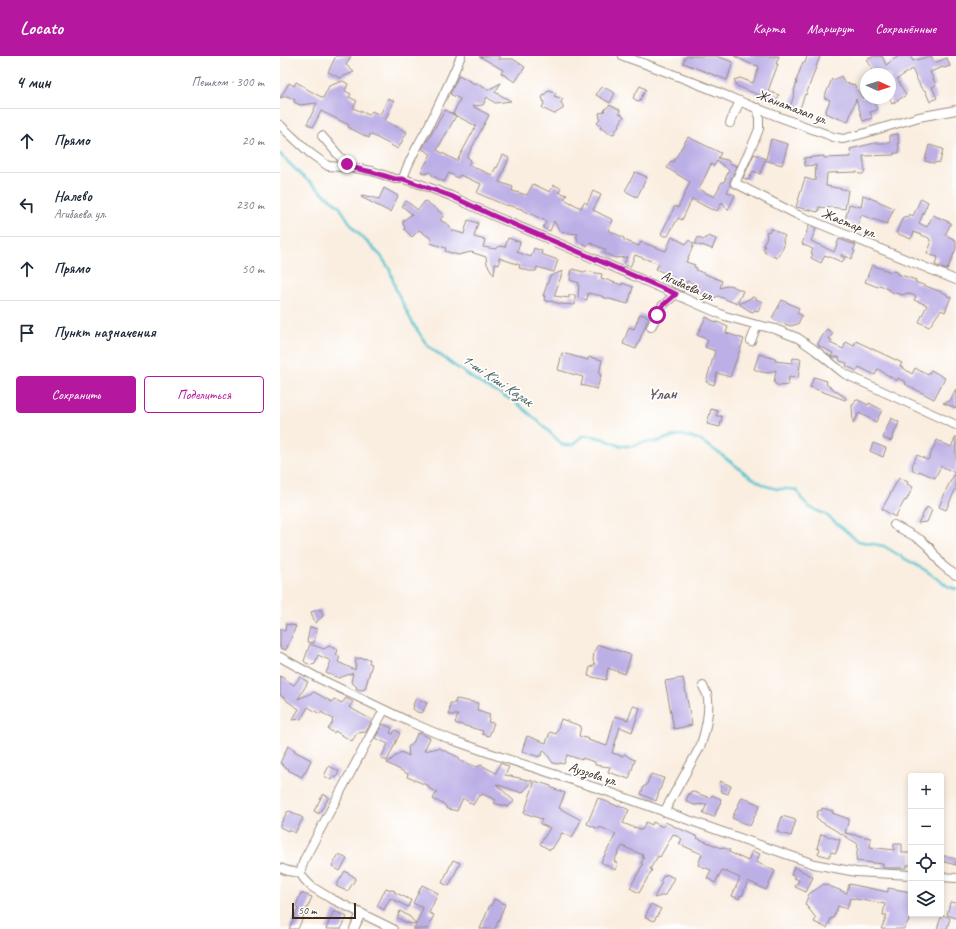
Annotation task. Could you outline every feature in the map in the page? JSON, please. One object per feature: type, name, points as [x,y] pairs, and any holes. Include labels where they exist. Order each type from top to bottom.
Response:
[{"type":"street","points":[[403,179],[411,157],[446,90],[461,56]]},
{"type":"street","name":"Жанаталап ул.","points":[[623,56],[833,137],[843,139],[919,117],[956,110]]},
{"type":"street","points":[[730,124],[740,101]]},
{"type":"street","name":"Жастар ул.","points":[[758,108],[759,119],[755,139],[736,183],[798,215],[956,280]]},
{"type":"street","name":"Агибаева ул.","points":[[280,126],[310,153],[328,166],[354,168],[395,179],[403,179],[451,196],[725,316],[775,329],[798,338],[845,374],[956,425]]},
{"type":"street","points":[[322,136],[342,158],[354,168]]},
{"type":"street","points":[[651,327],[662,306],[676,294]]},
{"type":"street","points":[[751,341],[757,325]]},
{"type":"street","points":[[894,525],[929,547],[942,566],[956,575]]},
{"type":"street","name":"Ауэзова ул.","points":[[280,657],[318,678],[410,722],[452,740],[500,757],[606,791],[814,864],[856,872],[908,875]]},
{"type":"street","points":[[664,812],[704,737],[708,702],[707,694],[703,686]]},
{"type":"street","points":[[300,873],[304,860],[311,846],[384,710]]},
{"type":"street","points":[[280,868],[288,872],[300,873],[312,887],[330,898],[393,929]]},
{"type":"street","points":[[944,877],[956,878]]},
{"type":"street","points":[[354,929],[361,913]]},
{"type":"building","points":[[336,56],[351,56],[346,65],[354,72],[340,78],[328,72]]},
{"type":"building","points":[[479,56],[500,56],[498,59],[513,59],[525,67],[515,82],[501,73],[503,70]]},
{"type":"building","points":[[686,56],[716,56],[733,62],[727,80],[683,63]]},
{"type":"building","points":[[734,56],[779,56],[776,64],[778,64],[768,91],[779,95],[776,102],[737,86],[734,80],[740,78],[753,83],[759,66],[748,63]]},
{"type":"building","points":[[807,56],[820,56],[799,111],[790,107],[795,92],[796,81],[803,62],[805,63]]},
{"type":"building","points":[[874,56],[882,56],[886,65],[899,56],[910,56],[913,61],[931,56],[934,63],[947,58],[950,66],[930,72],[936,85],[932,87],[937,98],[930,102],[925,90],[924,91],[921,88],[912,69],[897,79],[906,95],[896,101],[896,68],[872,68],[867,60]]},
{"type":"building","points":[[459,75],[488,90],[501,83],[495,92],[511,101],[495,103],[487,97],[483,105],[472,106],[489,115],[467,157],[471,160],[468,165],[492,175],[503,155],[509,158],[499,182],[513,187],[512,191],[527,195],[533,184],[550,192],[554,185],[561,188],[559,192],[567,195],[564,199],[581,208],[584,202],[587,204],[593,191],[601,195],[593,210],[613,220],[608,230],[624,238],[624,240],[639,246],[641,242],[666,251],[672,237],[686,244],[689,240],[694,244],[686,262],[695,265],[694,267],[697,268],[696,270],[722,281],[720,288],[730,285],[743,291],[737,304],[718,296],[714,298],[697,292],[700,286],[687,281],[683,292],[671,286],[674,278],[656,269],[659,264],[635,255],[630,267],[624,264],[627,257],[615,258],[604,253],[606,250],[604,249],[590,243],[588,246],[577,241],[578,238],[576,237],[578,234],[561,232],[554,221],[550,231],[543,228],[546,221],[522,209],[507,206],[477,193],[481,184],[460,175],[458,178],[449,173],[444,182],[433,176],[430,172],[425,174],[421,172],[431,154],[422,149],[445,110],[456,116],[437,150],[457,161],[476,126],[453,114],[460,99],[450,94]]},
{"type":"building","points":[[841,76],[845,83],[852,85],[854,84],[860,94],[860,104],[876,104],[877,110],[870,112],[872,118],[863,121],[856,99],[848,122],[825,113],[830,100],[824,98],[832,79],[834,80]]},
{"type":"building","points":[[343,81],[348,84],[345,91],[351,94],[349,97],[357,101],[353,108],[369,115],[372,111],[380,115],[388,98],[394,101],[385,121],[407,132],[398,149],[370,134],[369,138],[348,127],[349,125],[321,111],[313,127],[307,124],[317,103],[300,105],[294,102],[295,100],[287,96],[280,98],[289,83],[294,86],[296,82],[323,98],[329,86]]},
{"type":"building","points":[[640,86],[646,89],[639,102],[633,98]]},
{"type":"building","points":[[603,87],[615,93],[610,103],[596,95],[600,88]]},
{"type":"building","points":[[549,90],[556,93],[554,96],[563,99],[561,102],[563,109],[554,114],[542,108],[544,103],[542,97]]},
{"type":"building","points":[[610,105],[620,110],[619,113],[624,116],[614,134],[608,133],[600,128],[601,126],[597,123],[600,119],[599,113],[604,112]]},
{"type":"building","points":[[898,134],[899,153],[894,153],[894,155],[863,156],[865,171],[863,174],[859,174],[857,172],[827,173],[826,186],[848,190],[845,209],[819,207],[818,212],[796,207],[805,178],[815,181],[816,165],[805,166],[804,158],[824,156],[824,158],[851,157],[850,149],[875,143],[890,143],[890,135]]},
{"type":"building","points":[[688,137],[721,153],[718,158],[727,160],[729,163],[737,166],[727,192],[735,195],[728,210],[722,202],[717,211],[712,210],[692,199],[682,220],[678,218],[668,236],[664,236],[661,234],[675,206],[678,208],[690,182],[667,168],[671,161],[673,162]],"holes":[[[717,161],[729,170],[724,182],[722,182],[714,197],[699,189],[711,164],[714,166]]]},
{"type":"building","points":[[771,139],[788,144],[782,165],[765,160],[760,174],[753,171],[749,180],[743,178],[754,154],[766,159]]},
{"type":"building","points":[[929,145],[943,149],[940,162],[933,163],[925,161]]},
{"type":"building","points":[[635,172],[647,177],[637,197],[625,191]]},
{"type":"building","points":[[384,188],[398,196],[390,212],[361,197],[362,195],[379,199]]},
{"type":"building","points":[[863,195],[894,208],[887,224],[861,215],[858,225],[845,221],[849,204],[861,207]]},
{"type":"building","points":[[921,198],[928,202],[919,223],[927,227],[933,215],[951,223],[945,235],[956,240],[956,249],[947,270],[935,265],[938,257],[927,253],[931,244],[929,238],[914,232],[911,239],[896,233],[903,217],[909,216],[909,214],[913,216]]},
{"type":"building","points":[[406,201],[418,210],[425,201],[427,202],[444,215],[440,220],[449,225],[451,230],[464,234],[468,220],[478,223],[474,237],[485,240],[483,247],[496,249],[500,246],[505,247],[508,238],[520,242],[517,252],[531,257],[534,248],[542,251],[541,254],[558,260],[554,272],[537,267],[536,271],[528,271],[519,268],[520,265],[499,258],[499,265],[495,264],[494,275],[487,264],[486,257],[471,252],[458,255],[445,251],[446,248],[430,243],[432,239],[419,230],[412,237],[404,229],[403,224],[403,221],[412,214],[402,206]]},
{"type":"building","points":[[809,226],[816,229],[811,241],[834,252],[839,239],[856,245],[851,259],[842,254],[841,256],[845,258],[842,262],[825,255],[821,263],[811,258],[813,249],[802,244]]},
{"type":"building","points":[[771,228],[785,236],[783,240],[783,248],[777,258],[764,252],[765,250],[763,249],[765,246],[763,245],[767,237],[766,232],[770,231]]},
{"type":"building","points":[[709,236],[716,239],[712,249],[695,244],[698,237],[703,240]]},
{"type":"building","points":[[872,265],[891,272],[892,270],[899,273],[898,274],[916,280],[915,282],[947,294],[947,296],[951,297],[945,312],[941,310],[929,327],[919,322],[927,305],[914,300],[916,296],[906,293],[903,295],[892,292],[880,285],[878,287],[865,282]]},
{"type":"building","points":[[572,269],[602,274],[601,278],[633,287],[628,304],[588,293],[587,300],[578,298],[579,283],[570,280]]},
{"type":"building","points":[[563,271],[554,296],[569,298],[569,295],[575,295],[575,305],[561,304],[550,301],[547,302],[544,300],[545,296],[543,296],[550,276]]},
{"type":"building","points":[[753,297],[762,302],[758,311],[750,311],[739,304]]},
{"type":"building","points":[[782,300],[799,308],[797,313],[802,315],[798,324],[791,326],[778,322],[772,318]]},
{"type":"building","points":[[640,314],[649,317],[636,349],[623,344],[629,327],[634,329]]},
{"type":"building","points":[[706,317],[728,327],[726,333],[744,339],[730,377],[717,373],[714,385],[706,382],[715,351],[705,347],[708,340],[697,335]]},
{"type":"building","points":[[827,329],[833,333],[829,339],[832,340],[830,343],[843,349],[846,342],[854,346],[856,341],[902,363],[900,366],[912,374],[915,368],[928,375],[931,370],[945,378],[934,399],[905,384],[906,382],[898,378],[897,381],[878,369],[875,375],[859,367],[857,371],[846,366],[847,363],[840,361],[839,357],[831,356],[833,353],[818,345]]},
{"type":"building","points":[[562,353],[588,360],[589,357],[602,360],[599,374],[601,375],[597,389],[581,385],[583,377],[558,370]]},
{"type":"building","points":[[759,354],[776,359],[775,361],[792,363],[793,358],[801,359],[798,378],[789,377],[788,385],[779,386],[774,383],[776,370],[768,373],[754,369]]},
{"type":"building","points":[[814,377],[827,381],[826,384],[846,398],[845,400],[810,387]]},
{"type":"building","points":[[956,389],[956,408],[943,403],[950,401]]},
{"type":"building","points":[[856,399],[868,405],[869,403],[882,410],[876,422],[859,413],[853,423],[852,405]]},
{"type":"building","points":[[711,409],[718,411],[716,416],[722,416],[720,427],[707,424]]},
{"type":"building","points":[[891,418],[899,422],[891,441],[883,438]]},
{"type":"building","points":[[956,436],[956,488],[946,510],[939,507],[955,473],[941,466],[935,478],[919,471],[918,473],[912,470],[912,466],[917,455],[928,460],[937,440],[951,447]]},
{"type":"building","points":[[873,443],[886,448],[883,457],[870,451]]},
{"type":"building","points":[[899,478],[908,482],[907,484],[913,487],[906,501],[905,500],[895,517],[882,509]]},
{"type":"building","points":[[927,507],[932,510],[927,522],[918,523]]},
{"type":"building","points":[[321,609],[323,616],[315,623],[311,612]]},
{"type":"building","points":[[286,624],[296,626],[286,650],[280,648],[280,629],[285,631]]},
{"type":"building","points":[[310,627],[317,629],[314,643],[307,642]]},
{"type":"building","points":[[310,644],[324,649],[329,646],[338,650],[336,655],[340,657],[338,662],[355,670],[356,658],[370,659],[369,663],[372,664],[365,689],[356,689],[357,687],[351,682],[353,673],[339,678],[326,673],[331,661],[318,655],[315,664],[311,665],[306,663],[304,661]]},
{"type":"building","points":[[600,645],[631,655],[625,674],[608,668],[606,680],[588,676],[590,667],[595,665],[593,660],[594,652],[597,646]]},
{"type":"building","points":[[280,676],[294,685],[300,677],[308,682],[298,699],[314,692],[332,702],[334,699],[342,703],[346,698],[353,702],[349,707],[372,720],[366,732],[357,733],[352,741],[335,731],[334,733],[328,729],[333,722],[333,719],[308,707],[301,719],[292,720],[299,709],[280,695]]},
{"type":"building","points":[[683,678],[692,725],[674,729],[665,681]]},
{"type":"building","points":[[416,698],[427,703],[422,713],[413,709]]},
{"type":"building","points":[[456,699],[478,703],[477,710],[490,715],[488,722],[494,723],[489,736],[482,734],[483,731],[455,723],[458,715],[449,715],[450,703],[455,703]]},
{"type":"building","points":[[633,706],[640,708],[632,732],[620,727],[612,753],[622,756],[625,754],[635,760],[629,779],[608,772],[610,767],[595,765],[595,762],[582,758],[582,760],[567,755],[564,764],[558,764],[553,763],[544,750],[539,757],[522,751],[527,736],[546,743],[550,732],[556,734],[561,719],[581,726],[579,736],[607,746],[615,716],[628,720]]},
{"type":"building","points":[[383,724],[392,728],[390,733],[393,734],[395,730],[400,733],[387,761],[381,758],[388,744],[375,738]]},
{"type":"building","points":[[420,733],[430,738],[424,751],[439,748],[460,758],[458,760],[477,767],[481,765],[496,773],[500,763],[509,767],[505,775],[533,781],[522,793],[496,784],[514,801],[508,807],[494,803],[496,800],[482,794],[481,796],[479,795],[473,805],[463,798],[457,811],[447,809],[445,805],[433,799],[437,792],[428,788],[429,786],[407,777],[408,774],[387,763],[401,752],[409,756],[408,747],[413,743],[417,734]]},
{"type":"building","points":[[288,746],[311,760],[302,777],[288,770],[289,769],[280,763]]},
{"type":"building","points":[[329,766],[339,771],[336,778],[333,776],[331,780],[324,776]]},
{"type":"building","points":[[651,774],[664,778],[656,801],[641,794]]},
{"type":"building","points":[[535,781],[551,786],[552,788],[565,793],[559,808],[581,820],[572,838],[562,833],[550,850],[540,844],[550,828],[540,824],[542,819],[524,813]]},
{"type":"building","points":[[720,781],[731,786],[728,794],[722,792]]},
{"type":"building","points":[[691,791],[710,798],[712,795],[721,799],[721,803],[714,817],[703,813],[707,804],[694,805],[686,801]]},
{"type":"building","points":[[323,794],[329,797],[319,814],[314,811]]},
{"type":"building","points":[[742,797],[760,805],[750,826],[732,818]]},
{"type":"building","points":[[598,798],[629,810],[623,823],[635,828],[642,830],[646,822],[652,825],[653,822],[663,827],[665,822],[698,837],[697,838],[730,850],[729,852],[748,861],[752,851],[760,854],[756,862],[775,871],[766,890],[748,881],[742,896],[740,895],[739,899],[732,896],[740,878],[722,870],[715,883],[707,878],[711,870],[698,865],[702,854],[679,844],[682,839],[673,834],[660,857],[658,856],[650,869],[652,870],[639,893],[630,888],[643,864],[641,863],[644,858],[642,857],[643,855],[622,846],[614,861],[618,864],[615,870],[601,862],[616,834],[600,827],[599,829],[587,824]]},
{"type":"building","points":[[822,808],[833,811],[832,813],[849,819],[845,833],[871,838],[870,847],[894,850],[894,844],[902,844],[902,853],[908,853],[907,868],[883,868],[883,864],[856,861],[858,844],[820,821],[816,817],[818,811],[822,810]]},
{"type":"building","points":[[290,811],[303,818],[295,833],[280,827],[287,812]]},
{"type":"building","points":[[782,816],[796,820],[791,836],[777,832]]},
{"type":"building","points":[[821,834],[840,840],[836,853],[831,852],[829,857],[818,854],[820,849],[817,848]]},
{"type":"building","points":[[339,854],[347,859],[340,871],[332,866]]},
{"type":"building","points":[[944,856],[956,859],[956,865],[944,862]]},
{"type":"building","points":[[453,860],[460,863],[449,886],[442,883]]},
{"type":"building","points":[[794,867],[813,877],[806,892],[795,887],[799,880],[791,875]]},
{"type":"building","points":[[345,871],[356,878],[348,891],[336,886]]},
{"type":"building","points":[[666,874],[674,878],[665,895],[654,898],[662,882],[660,882]]},
{"type":"building","points":[[824,884],[847,893],[849,884],[888,892],[888,888],[908,891],[908,917],[910,917],[904,929],[881,929],[887,915],[883,915],[885,904],[850,898],[847,909],[838,906],[833,919],[831,918],[827,928],[814,922],[816,918],[805,904],[809,894]]},
{"type":"building","points":[[422,885],[438,893],[429,913],[434,915],[427,929],[414,929],[423,908],[413,903]]},
{"type":"building","points":[[386,888],[411,900],[408,907],[390,898],[384,910],[377,906]]},
{"type":"building","points":[[301,893],[312,897],[298,929],[289,929],[298,909],[296,906]]},
{"type":"building","points":[[494,899],[505,904],[495,929],[480,929],[490,905],[491,906]]},
{"type":"building","points":[[950,902],[956,903],[956,918],[947,915]]},
{"type":"building","points":[[651,904],[661,909],[654,921],[645,917]]},
{"type":"building","points":[[334,911],[347,917],[341,929],[326,929]]},
{"type":"building","points":[[400,911],[410,917],[416,924],[407,923],[397,918]]},
{"type":"building","points":[[944,916],[950,918],[947,929],[937,929],[941,917]]},
{"type":"waterway","name":"1-ші Кіші Казак","points":[[280,154],[300,174],[339,206],[354,229],[381,256],[390,270],[396,290],[412,322],[427,345],[481,384],[518,404],[563,445],[573,445],[582,436],[592,436],[604,439],[620,446],[635,446],[643,442],[656,442],[681,435],[698,439],[752,478],[766,486],[777,489],[797,490],[801,498],[809,507],[825,514],[858,541],[884,546],[925,570],[949,587],[956,589]]},
{"type":"district","name":"Ұлан","points":[[662,394]]},
{"type":"route","points":[[347,164],[354,168],[395,179],[403,179],[417,183],[451,196],[676,294],[662,306],[657,315]]}]
